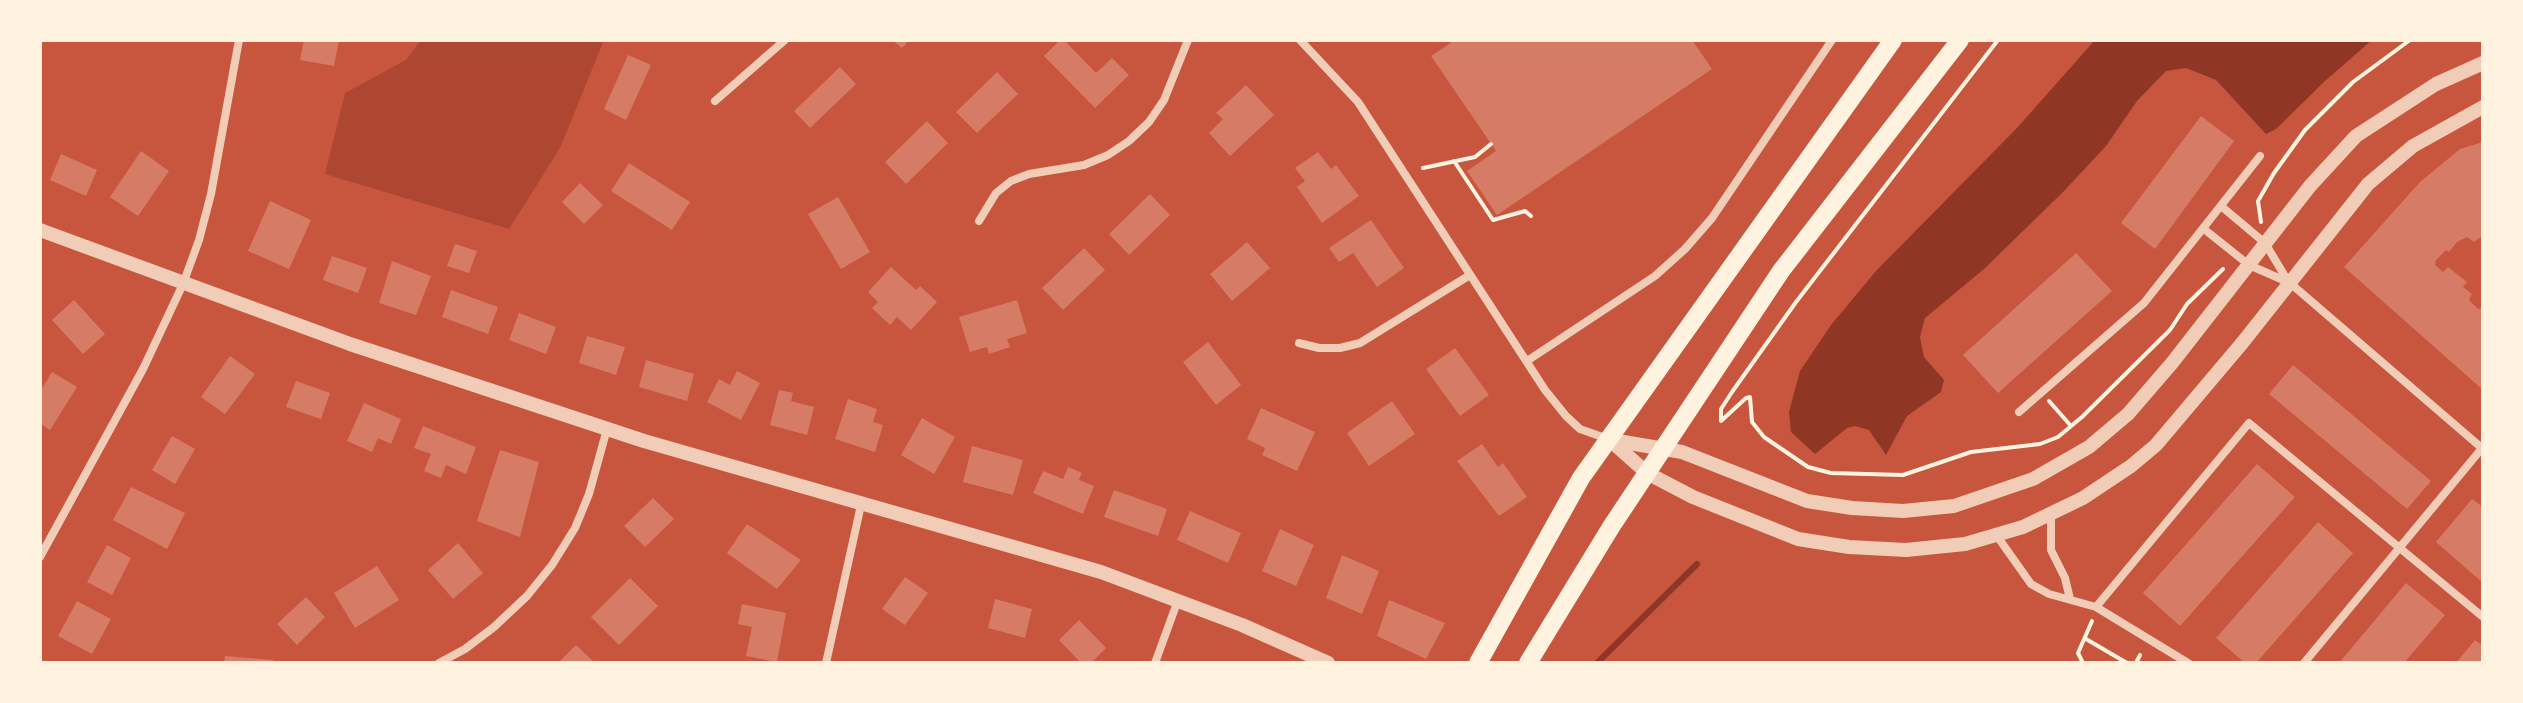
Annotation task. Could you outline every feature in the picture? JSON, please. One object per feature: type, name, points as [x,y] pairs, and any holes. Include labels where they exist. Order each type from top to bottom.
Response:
[{"type":"main road","points":[[1478,663],[1572,491],[1893,40]]},
{"type":"main road","points":[[1528,663],[1663,448],[1781,271],[1960,40]]},
{"type":"street","points":[[40,557],[143,369],[183,284],[211,194],[239,40]]},
{"type":"street","points":[[715,101],[785,40]]},
{"type":"street","points":[[979,221],[996,193],[1011,181],[1029,174],[1084,165],[1108,155],[1129,141],[1149,122],[1164,100],[1188,40]]},
{"type":"street","points":[[1300,40],[1358,102],[1527,361],[1566,416],[1580,429],[1610,440],[1663,448],[1700,459],[1807,501],[1903,511],[1954,506],[1980,498],[2055,467],[2089,447],[2111,430],[2172,363],[2331,160],[2384,115],[2436,84],[2483,63]]},
{"type":"street","points":[[1527,361],[1655,276],[1685,249],[1712,218],[1832,40]]},
{"type":"street","points":[[1610,440],[1647,473],[1693,497],[1798,539],[1849,547],[1906,550],[1965,544],[2051,516],[2119,475],[2156,445],[2368,184],[2389,164],[2435,132],[2483,107]]},
{"type":"street","points":[[2019,412],[2144,303],[2260,156]]},
{"type":"street","points":[[2221,206],[2265,243],[2290,283]]},
{"type":"street","points":[[2204,229],[2249,265],[2290,283],[2483,448],[2304,663]]},
{"type":"street","points":[[40,230],[350,344],[607,429],[1101,572],[1178,599],[1328,663]]},
{"type":"street","points":[[1299,343],[1319,348],[1340,348],[1360,343],[1470,275]]},
{"type":"street","points":[[2096,607],[2249,423],[2483,617]]},
{"type":"street","points":[[439,663],[465,649],[494,627],[527,596],[552,565],[575,528],[589,494],[607,429]]},
{"type":"street","points":[[826,663],[861,505]]},
{"type":"street","points":[[2051,516],[2051,550],[2065,578],[2070,599]]},
{"type":"street","points":[[1997,536],[2031,584],[2049,594],[2096,607],[2188,663]]},
{"type":"street","points":[[1155,663],[1178,599]]},
{"type":"path","points":[[1998,40],[1796,302],[1721,409],[1721,421],[1750,397],[1752,422],[1764,437],[1808,467],[1831,473],[1887,476],[1926,469],[1950,457],[1971,452],[2040,444],[2058,437],[2071,426],[2170,330],[2187,304],[2228,266]]},
{"type":"path","points":[[2261,224],[2258,201],[2305,130],[2353,82],[2410,40]]},
{"type":"path","points":[[1423,168],[1475,157],[1491,144]]},
{"type":"path","points":[[1454,161],[1493,220],[1525,211],[1531,216]]},
{"type":"path","points":[[2042,392],[2071,426]]},
{"type":"path","points":[[2083,663],[2078,653],[2096,607]]},
{"type":"path","points":[[2086,639],[2127,663]]},
{"type":"path","points":[[2136,663],[2140,655]]},
{"type":"shaded area","points":[[421,40],[604,40],[560,148],[509,229],[325,174],[345,93],[406,60]]},
{"type":"shaded area","points":[[2095,40],[2372,40],[2276,129],[2266,134],[2216,80],[2186,68],[2166,71],[2137,101],[2106,146],[2063,192],[1984,269],[1925,318],[1920,337],[1924,357],[1944,380],[1941,392],[1907,416],[1886,455],[1869,430],[1855,426],[1847,428],[1815,454],[1791,432],[1789,412],[1800,371],[1831,325],[1876,271],[2017,128]]},
{"type":"building","points":[[304,40],[339,40],[334,66],[300,60]]},
{"type":"building","points":[[892,40],[909,40],[902,48]]},
{"type":"building","points":[[1060,40],[1064,40],[1096,73],[1112,58],[1129,75],[1095,108],[1044,56]]},
{"type":"building","points":[[1455,40],[1692,40],[1712,69],[1497,215],[1467,171],[1496,151],[1431,56]]},
{"type":"building","points":[[628,55],[651,65],[626,120],[604,109]]},
{"type":"building","points":[[840,67],[856,84],[810,128],[794,111]]},
{"type":"building","points":[[997,72],[1018,94],[977,133],[956,112]]},
{"type":"building","points":[[1246,85],[1274,115],[1230,156],[1209,133],[1223,119],[1216,113]]},
{"type":"building","points":[[2201,116],[2234,141],[2155,249],[2121,223]]},
{"type":"building","points":[[927,121],[948,143],[906,184],[885,162]]},
{"type":"building","points":[[2483,142],[2481,237],[2474,242],[2467,237],[2457,242],[2436,260],[2435,265],[2443,272],[2448,267],[2467,282],[2463,287],[2472,294],[2469,300],[2478,309],[2483,308],[2483,390],[2344,267],[2420,182],[2460,149]]},
{"type":"building","points":[[141,151],[169,171],[138,216],[110,197]]},
{"type":"building","points":[[1318,152],[1331,169],[1336,165],[1359,196],[1322,223],[1297,187],[1305,181],[1295,168]]},
{"type":"building","points":[[61,154],[97,170],[86,196],[50,180]]},
{"type":"building","points":[[629,163],[690,202],[672,230],[611,191]]},
{"type":"building","points":[[580,183],[603,205],[584,224],[562,202]]},
{"type":"building","points":[[1150,194],[1170,215],[1129,255],[1109,234]]},
{"type":"building","points":[[838,197],[870,252],[841,269],[808,214]]},
{"type":"building","points":[[270,201],[311,220],[289,269],[248,251]]},
{"type":"building","points":[[1371,220],[1404,268],[1377,287],[1353,253],[1339,262],[1329,248]]},
{"type":"building","points":[[1247,242],[1270,268],[1232,301],[1210,274]]},
{"type":"building","points":[[455,244],[477,251],[469,273],[447,266]]},
{"type":"building","points":[[1084,248],[1105,270],[1063,310],[1042,288]]},
{"type":"building","points":[[2076,253],[2112,291],[1998,393],[1963,355]]},
{"type":"building","points":[[332,256],[367,268],[358,293],[323,280]]},
{"type":"building","points":[[392,261],[431,276],[416,315],[379,303]]},
{"type":"building","points":[[891,267],[916,290],[920,286],[937,302],[911,330],[897,317],[890,325],[872,308],[878,302],[868,292]]},
{"type":"building","points":[[451,290],[498,307],[488,334],[442,317]]},
{"type":"building","points":[[74,300],[105,334],[83,354],[52,320]]},
{"type":"building","points":[[1017,300],[1027,333],[1007,339],[1010,347],[989,354],[987,347],[970,352],[959,317]]},
{"type":"building","points":[[519,313],[556,327],[546,354],[509,340]]},
{"type":"building","points":[[587,336],[625,347],[616,375],[579,363]]},
{"type":"building","points":[[1208,342],[1241,385],[1216,405],[1183,362]]},
{"type":"building","points":[[1455,348],[1489,395],[1460,416],[1426,369]]},
{"type":"building","points":[[230,356],[255,374],[225,414],[201,397]]},
{"type":"building","points":[[646,360],[694,374],[687,401],[639,387]]},
{"type":"building","points":[[2293,365],[2431,481],[2407,509],[2269,394]]},
{"type":"building","points":[[737,371],[760,383],[741,420],[707,402],[719,379],[730,385]]},
{"type":"building","points":[[52,372],[77,387],[50,430],[40,423],[40,392]]},
{"type":"building","points":[[296,381],[330,393],[321,419],[286,407]]},
{"type":"building","points":[[779,390],[793,393],[791,401],[814,407],[807,435],[770,425]]},
{"type":"building","points":[[848,399],[877,409],[873,422],[883,425],[875,452],[835,439]]},
{"type":"building","points":[[1392,401],[1415,434],[1369,466],[1347,433]]},
{"type":"building","points":[[364,403],[401,419],[391,444],[378,438],[372,452],[347,441]]},
{"type":"building","points":[[1261,408],[1315,432],[1297,471],[1262,455],[1265,448],[1247,439]]},
{"type":"building","points":[[922,418],[955,437],[934,474],[901,455]]},
{"type":"building","points":[[423,426],[476,447],[466,474],[446,465],[441,478],[424,471],[431,454],[414,448]]},
{"type":"building","points":[[172,436],[195,449],[175,484],[152,470]]},
{"type":"building","points":[[1482,444],[1498,467],[1503,463],[1527,497],[1499,516],[1457,461]]},
{"type":"building","points":[[972,446],[1023,460],[1013,495],[963,482]]},
{"type":"building","points":[[500,450],[539,462],[520,537],[477,521]]},
{"type":"building","points":[[2257,464],[2295,497],[2180,626],[2143,593]]},
{"type":"building","points":[[1068,467],[1082,473],[1079,480],[1094,486],[1083,514],[1033,493],[1043,471],[1063,479]]},
{"type":"building","points":[[131,487],[185,513],[167,549],[113,520]]},
{"type":"building","points":[[1114,490],[1167,509],[1158,536],[1104,517]]},
{"type":"building","points":[[653,498],[674,519],[645,547],[624,526]]},
{"type":"building","points":[[2472,499],[2483,507],[2483,583],[2436,542]]},
{"type":"building","points":[[1190,511],[1241,533],[1228,563],[1177,540]]},
{"type":"building","points":[[2318,522],[2353,553],[2256,663],[2245,663],[2216,638]]},
{"type":"building","points":[[747,524],[801,560],[777,589],[727,553]]},
{"type":"building","points":[[1280,529],[1314,545],[1296,586],[1262,571]]},
{"type":"building","points":[[458,543],[483,573],[453,599],[428,570]]},
{"type":"building","points":[[107,545],[131,558],[112,595],[87,582]]},
{"type":"building","points":[[1342,555],[1379,571],[1362,614],[1326,598]]},
{"type":"building","points":[[377,566],[399,600],[355,628],[334,593]]},
{"type":"building","points":[[905,577],[928,593],[905,625],[882,609]]},
{"type":"building","points":[[630,578],[658,606],[619,645],[591,617]]},
{"type":"building","points":[[2406,583],[2445,615],[2404,663],[2339,663]]},
{"type":"building","points":[[306,597],[325,617],[297,645],[277,624]]},
{"type":"building","points":[[995,599],[1032,609],[1025,638],[988,628]]},
{"type":"building","points":[[1389,600],[1445,623],[1426,659],[1377,636]]},
{"type":"building","points":[[77,601],[111,619],[92,654],[58,636]]},
{"type":"building","points":[[742,604],[786,613],[777,662],[746,656],[752,627],[738,624]]},
{"type":"building","points":[[1079,620],[1106,648],[1091,663],[1081,663],[1059,640]]},
{"type":"building","points":[[2475,640],[2483,646],[2483,663],[2456,663]]},
{"type":"building","points":[[576,645],[595,663],[558,663]]},
{"type":"building","points":[[225,656],[273,660],[273,663],[224,663]]},
{"type":"waterway","points":[[1597,663],[1697,564]]}]
